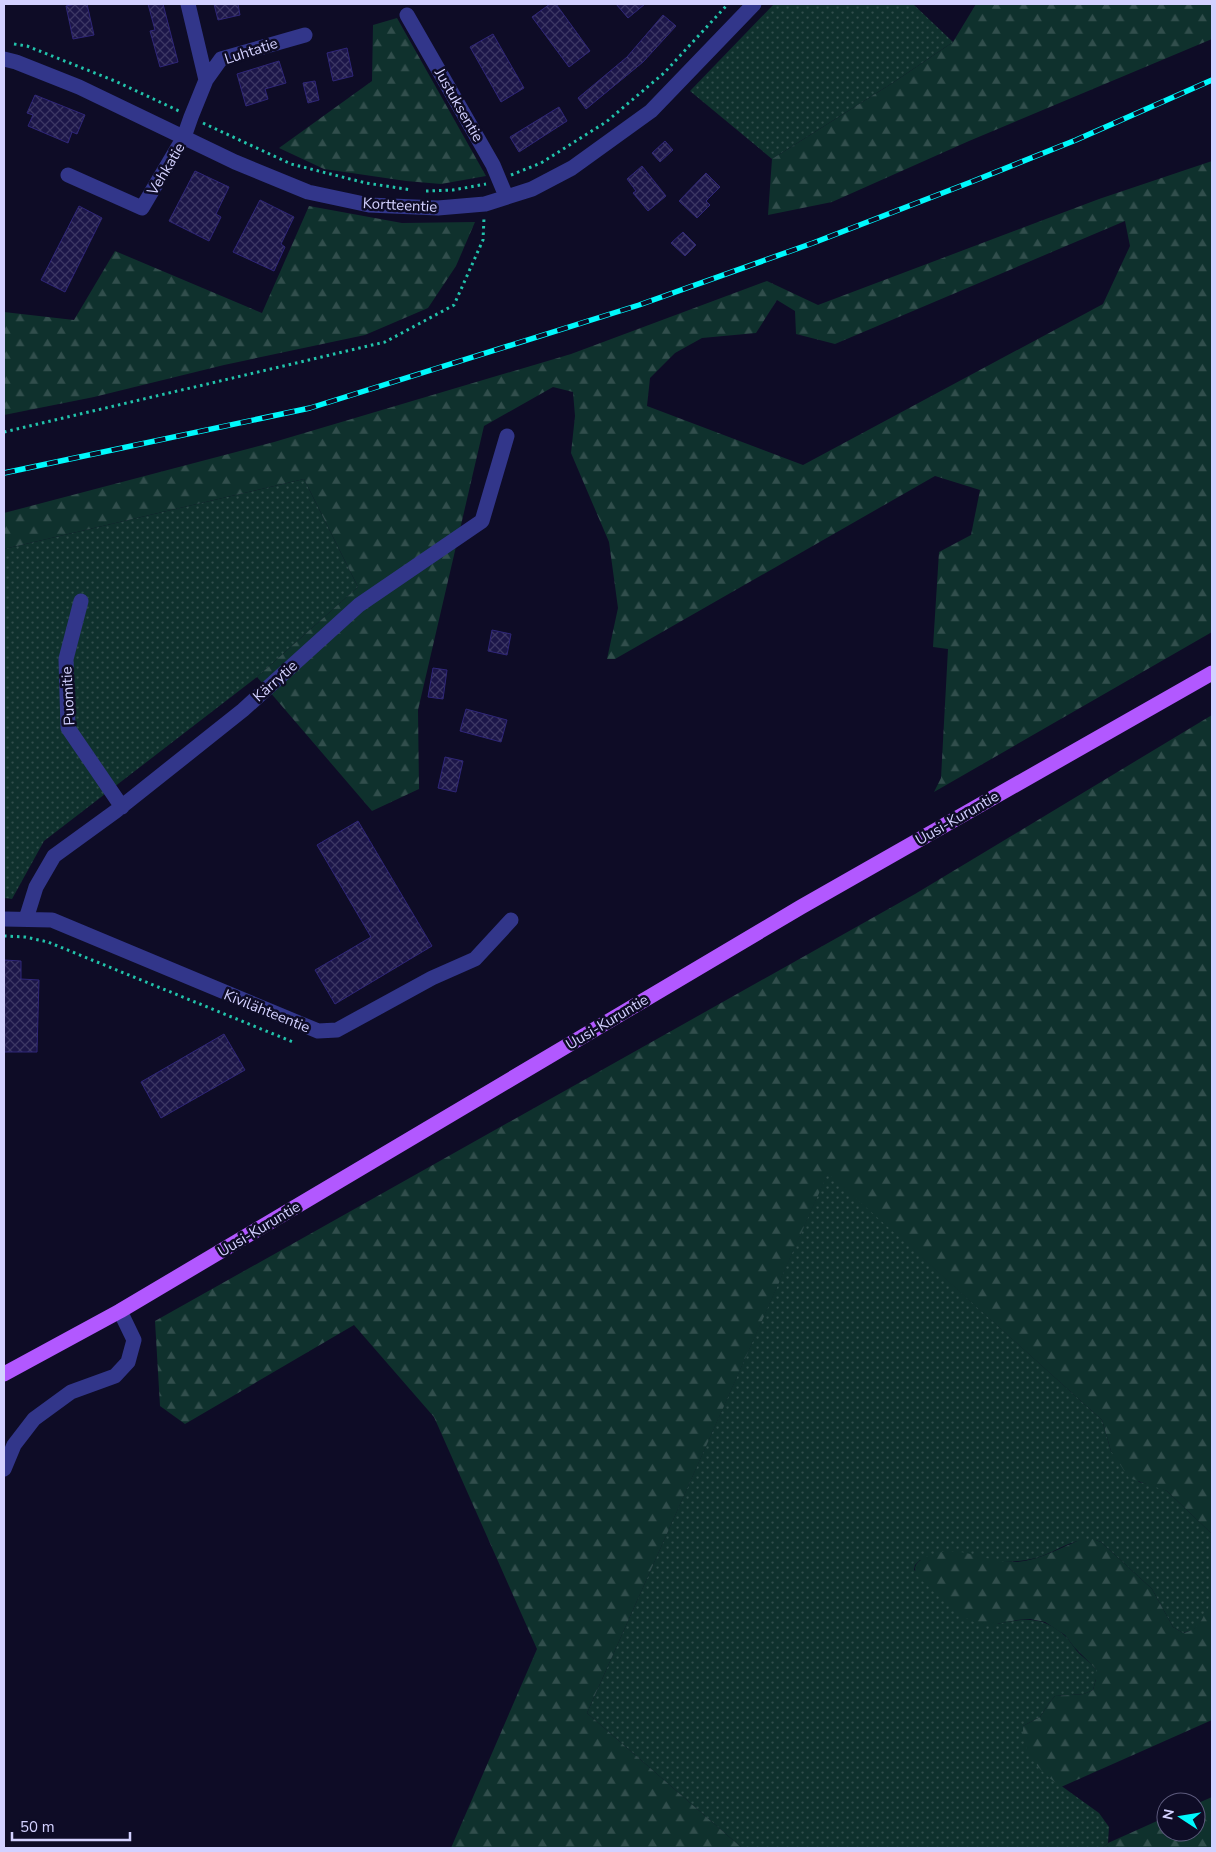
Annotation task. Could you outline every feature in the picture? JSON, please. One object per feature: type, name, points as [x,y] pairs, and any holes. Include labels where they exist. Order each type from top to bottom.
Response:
[{"type":"main road","name":"Uusi-Kuruntie","points":[[4,1374],[120,1311],[800,908],[1212,673]]},
{"type":"street","points":[[188,4],[206,80]]},
{"type":"street","name":"Kortteentie","points":[[4,59],[79,87],[235,162],[308,192],[369,205],[438,208],[485,204],[532,189],[572,168],[651,111],[754,4]]},
{"type":"street","name":"Justuksentie","points":[[407,15],[493,165],[506,196]]},
{"type":"street","name":"Luhtatie","points":[[184,137],[206,80],[221,58],[305,34]]},
{"type":"street","name":"Vehkatie","points":[[68,175],[142,208],[184,137]]},
{"type":"street","name":"Kärrytie","points":[[26,919],[36,887],[54,856],[122,806],[243,710],[359,605],[482,521],[507,436]]},
{"type":"street","name":"Puomitie","points":[[81,601],[66,659],[68,728],[122,806]]},
{"type":"street","name":"Kivilähteentie","points":[[4,919],[52,920],[318,1031],[337,1030],[432,978],[476,959],[511,920]]},
{"type":"street","points":[[4,1469],[14,1445],[34,1419],[70,1392],[115,1376],[128,1362],[134,1340],[120,1311]]},
{"type":"path","points":[[12,44],[27,46],[115,81],[291,164],[366,183],[418,191],[453,190],[481,186],[541,163],[606,122],[664,73],[728,4]]},
{"type":"path","points":[[4,432],[385,342],[454,305],[483,240],[485,204]]},
{"type":"path","points":[[4,936],[25,937],[48,942],[293,1042]]},
{"type":"green space","points":[[774,4],[913,4],[953,42],[894,82],[772,159],[690,91]]},
{"type":"green space","points":[[976,4],[1212,4],[1212,39],[969,141],[832,202],[768,215],[772,159],[894,82],[953,42]]},
{"type":"green space","points":[[397,18],[486,176],[441,184],[406,181],[324,169],[279,148],[372,81],[373,25]]},
{"type":"green space","points":[[1212,161],[1212,632],[934,792],[941,778],[948,649],[933,647],[939,552],[971,535],[980,490],[935,476],[615,659],[607,659],[618,608],[609,542],[571,453],[575,416],[573,392],[553,387],[484,426],[418,710],[419,789],[372,811],[257,677],[358,587],[304,479],[4,549],[4,513],[274,442],[571,354],[767,281],[818,305],[1099,199]],"holes":[[[1125,221],[1130,246],[1103,304],[803,465],[647,406],[650,378],[675,353],[702,338],[756,333],[777,300],[795,311],[796,334],[835,344]]]},
{"type":"green space","points":[[309,206],[402,223],[475,222],[456,266],[428,308],[365,335],[224,365],[94,397],[4,415],[4,312],[74,320],[115,251],[262,313]]},
{"type":"green space","points":[[304,479],[358,587],[257,677],[44,841],[12,899],[4,898],[4,549]]},
{"type":"green space","points":[[1212,715],[1212,1534],[1167,1491],[1129,1478],[1111,1451],[1102,1420],[828,1173],[587,1713],[742,1848],[451,1848],[537,1649],[434,1417],[354,1325],[185,1424],[160,1406],[155,1321],[915,894]]},
{"type":"green space","points":[[828,1172],[1102,1420],[1111,1451],[1139,1482],[1154,1485],[1167,1491],[1212,1534],[1212,1602],[1199,1625],[1193,1630],[1183,1633],[1173,1627],[1152,1589],[1101,1542],[1084,1540],[1068,1544],[1036,1558],[1009,1562],[920,1560],[915,1565],[914,1570],[997,1624],[1032,1620],[1048,1624],[1066,1637],[1078,1653],[1096,1669],[1093,1690],[1084,1694],[1055,1696],[1040,1717],[1023,1726],[1049,1777],[1099,1813],[1109,1827],[1108,1843],[1102,1848],[742,1848],[587,1713]]},
{"type":"green space","points":[[1082,1539],[1093,1539],[1101,1542],[1152,1589],[1173,1627],[1183,1633],[1190,1631],[1198,1625],[1212,1602],[1212,1720],[1061,1787],[1039,1768],[1029,1754],[1023,1736],[1023,1726],[1040,1717],[1055,1696],[1084,1694],[1093,1690],[1096,1669],[1065,1635],[1045,1622],[1030,1619],[985,1625],[956,1613],[917,1576],[915,1568],[924,1558],[949,1551],[1005,1562],[1026,1561]]},
{"type":"green space","points":[[1212,1797],[1212,1848],[1102,1848],[1108,1843],[1156,1821],[1156,1842],[1206,1842],[1206,1800]]},
{"type":"building","points":[[87,4],[94,35],[73,39],[66,6]]},
{"type":"building","points":[[148,4],[163,4],[178,62],[160,67],[150,31],[155,30]]},
{"type":"building","points":[[214,4],[238,4],[240,15],[218,20]]},
{"type":"building","points":[[550,4],[556,4],[590,51],[569,67],[532,17]]},
{"type":"building","points":[[616,4],[645,4],[628,18]]},
{"type":"building","points":[[663,15],[676,26],[643,62],[586,109],[578,98],[627,57]]},
{"type":"building","points":[[493,34],[524,88],[501,102],[470,47]]},
{"type":"building","points":[[347,48],[353,76],[333,81],[327,53]]},
{"type":"building","points":[[279,61],[286,83],[265,89],[268,99],[246,106],[237,74]]},
{"type":"building","points":[[315,81],[319,100],[308,103],[303,83]]},
{"type":"building","points":[[35,95],[85,115],[77,134],[72,132],[68,143],[28,126],[33,115],[27,113]]},
{"type":"building","points":[[559,107],[567,121],[519,152],[510,137]]},
{"type":"building","points":[[665,141],[673,150],[660,162],[652,153]]},
{"type":"building","points":[[642,166],[666,196],[648,211],[633,193],[636,191],[627,179]]},
{"type":"building","points":[[195,171],[229,187],[216,214],[221,217],[209,241],[169,221]]},
{"type":"building","points":[[706,173],[720,187],[706,201],[710,205],[697,218],[679,201]]},
{"type":"building","points":[[260,200],[294,217],[281,244],[285,247],[274,271],[233,252]]},
{"type":"building","points":[[79,206],[102,218],[65,292],[41,280]]},
{"type":"building","points":[[683,232],[696,245],[685,256],[671,243]]},
{"type":"building","points":[[492,630],[511,634],[507,655],[488,651]]},
{"type":"building","points":[[433,668],[447,670],[443,699],[428,697]]},
{"type":"building","points":[[466,709],[507,720],[501,742],[460,731]]},
{"type":"building","points":[[445,757],[463,761],[456,792],[438,788]]},
{"type":"building","points":[[358,821],[432,946],[335,1004],[315,970],[371,937],[317,845]]},
{"type":"building","points":[[4,960],[21,961],[21,979],[39,980],[37,1052],[4,1052]]},
{"type":"building","points":[[224,1034],[245,1070],[161,1118],[141,1082]]},
{"type":"railway","points":[[4,473],[310,408],[639,305],[813,243],[971,182],[1076,140],[1212,80]]}]
